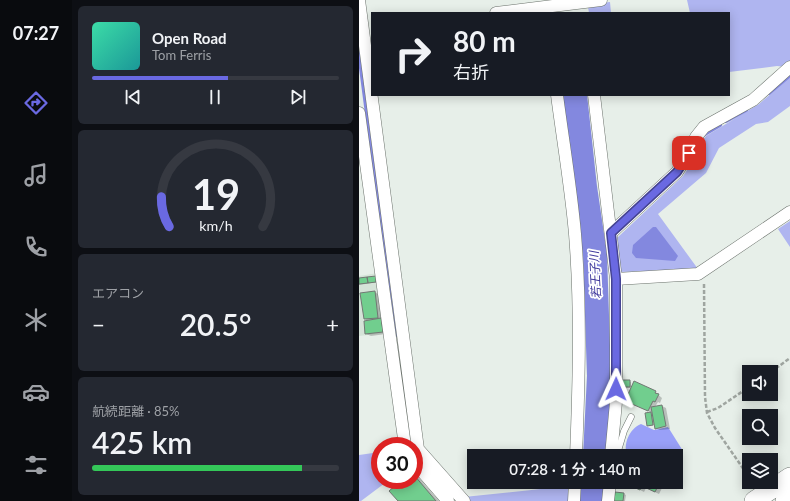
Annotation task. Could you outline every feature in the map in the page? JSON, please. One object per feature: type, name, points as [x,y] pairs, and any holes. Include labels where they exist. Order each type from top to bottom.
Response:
[{"type":"main road","points":[[754,501],[790,477]]},
{"type":"main road","points":[[785,501],[790,498]]},
{"type":"street","points":[[359,0],[365,31],[371,78]]},
{"type":"street","points":[[503,12],[546,6],[584,5],[601,0]]},
{"type":"street","points":[[611,233],[677,172],[689,153],[695,137],[704,127],[749,102],[790,67]]},
{"type":"street","points":[[373,96],[418,449],[464,501]]},
{"type":"street","points":[[557,96],[575,233],[579,303],[579,376],[576,449]]},
{"type":"street","points":[[595,96],[616,279],[616,402],[613,449]]},
{"type":"street","points":[[359,112],[404,437]]},
{"type":"street","points":[[616,279],[698,274],[790,212]]},
{"type":"street","points":[[423,472],[448,501]]},
{"type":"street","points":[[574,501],[575,489]]},
{"type":"street","points":[[608,501],[609,489]]},
{"type":"lane","points":[[619,449],[624,431],[631,417]]},
{"type":"path","points":[[701,272],[704,284],[705,397],[707,412],[715,428],[742,467]]},
{"type":"path","points":[[778,367],[790,358]]},
{"type":"path","points":[[707,412],[718,408],[742,392]]},
{"type":"shaded area","points":[[687,0],[790,0],[790,62],[786,67],[777,66],[730,72],[730,12],[690,12]]},
{"type":"shaded area","points":[[610,2],[611,12],[589,12],[588,7],[590,4]]},
{"type":"shaded area","points":[[790,77],[790,106],[768,122],[756,124],[719,148],[706,173],[658,214],[698,269],[621,272],[617,238],[683,176],[696,157],[700,144],[706,136],[759,104]]},
{"type":"shaded area","points":[[790,221],[790,247],[778,229]]},
{"type":"shaded area","points":[[653,227],[656,227],[678,256],[675,261],[636,258],[632,253],[633,245]]},
{"type":"shaded area","points":[[378,273],[386,333],[359,336],[359,276]]},
{"type":"shaded area","points":[[641,424],[654,430],[668,427],[682,449],[626,449],[628,437],[637,426]]},
{"type":"shaded area","points":[[371,453],[371,489],[377,489],[361,501],[359,501],[359,455]]},
{"type":"shaded area","points":[[540,489],[569,489],[568,501],[468,501],[464,497]]},
{"type":"building","points":[[376,276],[376,282],[368,283],[367,277]]},
{"type":"building","points":[[367,277],[368,283],[359,284],[359,278]]},
{"type":"building","points":[[375,291],[378,318],[364,319],[360,293]]},
{"type":"building","points":[[381,318],[383,332],[365,334],[364,321]]},
{"type":"building","points":[[622,380],[630,380],[630,387],[622,387]]},
{"type":"building","points":[[634,381],[656,391],[655,393],[659,394],[655,402],[653,401],[648,411],[625,401]]},
{"type":"building","points":[[662,405],[666,426],[655,429],[651,407]]},
{"type":"building","points":[[651,412],[653,425],[647,426],[645,413]]},
{"type":"building","points":[[423,486],[436,501],[398,501],[389,491],[391,489],[423,489]]},
{"type":"building","points":[[648,489],[656,489],[655,492]]},
{"type":"building","points":[[615,492],[624,493],[623,501],[614,501]]},
{"type":"waterway","points":[[359,53],[396,335]]},
{"type":"waterway","points":[[769,93],[790,75]]},
{"type":"waterway","name":"若王子川","points":[[575,96],[585,187],[595,255],[599,376],[595,449]]},
{"type":"waterway","points":[[726,121],[746,110]]},
{"type":"waterway","points":[[703,135],[720,125]]},
{"type":"waterway","points":[[687,167],[694,157],[695,151]]},
{"type":"waterway","points":[[595,255],[604,246]]},
{"type":"waterway","name":"若王子川","points":[[591,501],[592,489]]},
{"type":"route","points":[[616,389],[616,279],[611,233],[677,172],[689,153]]}]
